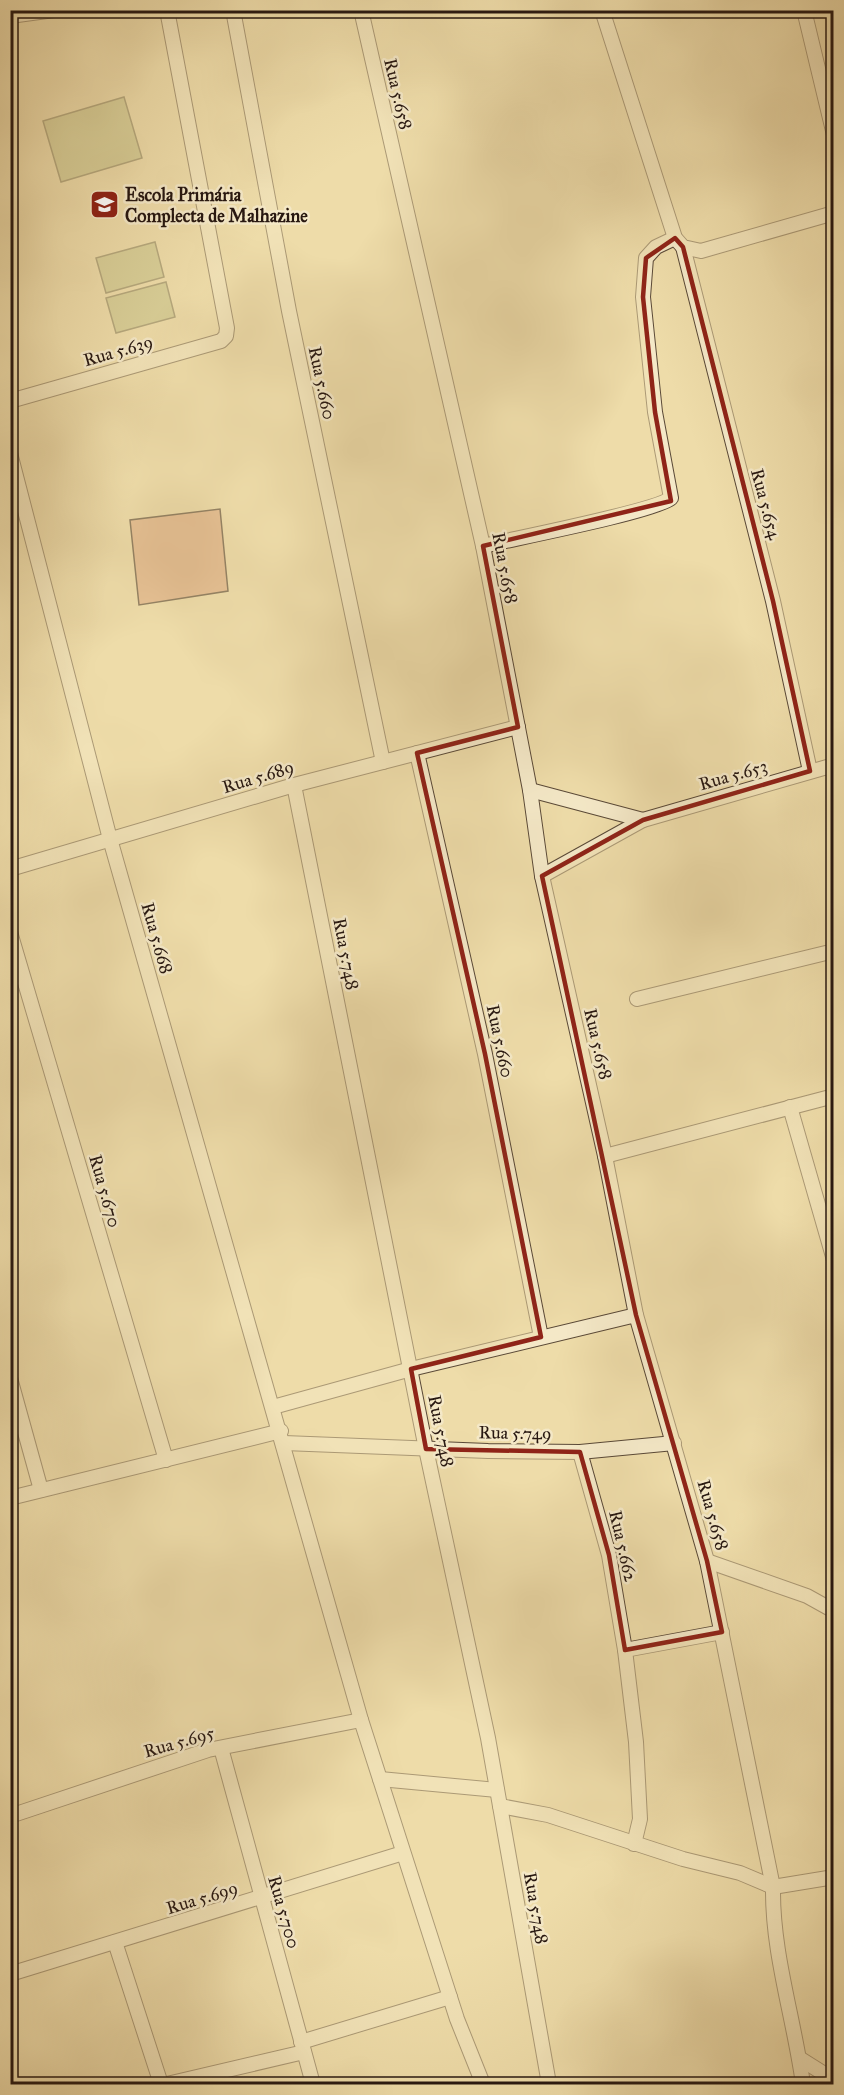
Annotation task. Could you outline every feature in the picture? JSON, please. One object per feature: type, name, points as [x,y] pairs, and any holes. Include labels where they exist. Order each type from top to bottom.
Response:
[{"type":"street","points":[[10,15],[54,10]]},
{"type":"street","name":"Rua 5.639","points":[[10,401],[221,341],[226,336],[227,328],[167,10]]},
{"type":"street","name":"Rua 5.660","points":[[233,10],[289,311],[383,762]]},
{"type":"street","name":"Rua 5.658","points":[[361,10],[483,546],[530,790],[542,876],[605,1156],[636,1315],[708,1561],[773,1887],[774,1931],[803,2085]]},
{"type":"street","name":"Rua 5.654","points":[[602,10],[679,242],[773,601],[810,771]]},
{"type":"street","points":[[804,10],[834,135]]},
{"type":"street","points":[[483,546],[666,503],[671,498],[655,412],[643,297],[646,258],[656,247],[679,242],[701,251],[834,213]]},
{"type":"street","name":"Rua 5.668","points":[[10,453],[110,839],[282,1437]]},
{"type":"street","name":"Rua 5.689","points":[[10,869],[294,784],[518,727]]},
{"type":"street","name":"Rua 5.660","points":[[417,753],[485,1054],[541,1337]]},
{"type":"street","name":"Rua 5.653","points":[[542,876],[643,820],[810,771],[832,770]]},
{"type":"street","name":"Rua 5.748","points":[[294,784],[426,1449],[497,1790],[549,2085]]},
{"type":"street","points":[[530,790],[643,820]]},
{"type":"street","name":"Rua 5.670","points":[[10,932],[166,1460]]},
{"type":"street","points":[[637,999],[834,951]]},
{"type":"street","points":[[605,1156],[834,1096]]},
{"type":"street","points":[[790,1107],[834,1260]]},
{"type":"street","points":[[273,1407],[411,1369],[636,1315]]},
{"type":"street","points":[[10,1378],[41,1490]]},
{"type":"street","points":[[282,1437],[361,1720],[450,1996],[483,2085]]},
{"type":"street","name":"Rua 5.749","points":[[10,1498],[166,1460],[282,1437],[426,1449],[580,1452],[674,1443]]},
{"type":"street","name":"Rua 5.662","points":[[580,1452],[609,1556],[625,1650],[636,1742],[640,1819],[634,1844]]},
{"type":"street","points":[[708,1561],[807,1596],[834,1611]]},
{"type":"street","points":[[625,1650],[722,1632]]},
{"type":"street","name":"Rua 5.695","points":[[10,1816],[134,1773],[221,1748],[361,1720]]},
{"type":"street","name":"Rua 5.700","points":[[221,1748],[313,2085]]},
{"type":"street","points":[[380,1779],[497,1790]]},
{"type":"street","points":[[500,1806],[548,1815],[634,1844],[740,1873],[773,1887],[834,1877]]},
{"type":"street","name":"Rua 5.699","points":[[10,1974],[403,1854]]},
{"type":"street","points":[[116,1942],[161,2085]]},
{"type":"street","points":[[167,2085],[303,2047],[450,1996]]},
{"type":"street","points":[[799,2058],[834,2080]]},
{"type":"highlighted area","points":[[675,238],[683,247],[773,601],[810,771],[643,820],[542,876],[636,1315],[707,1561],[722,1632],[625,1650],[609,1555],[580,1452],[426,1449],[411,1369],[541,1337],[485,1054],[417,753],[518,727],[483,546],[671,501],[655,412],[643,297],[646,258]]},
{"type":"green space","points":[[124,97],[142,158],[61,182],[43,121]]},
{"type":"green space","points":[[155,242],[164,277],[106,293],[96,258]]},
{"type":"green space","points":[[166,282],[175,317],[116,333],[106,298]]},
{"type":"building","points":[[220,509],[228,591],[139,605],[130,520]]},
{"type":"place","name":"Escola Primária Complecta de Malhazine","points":[[104,205]]}]
